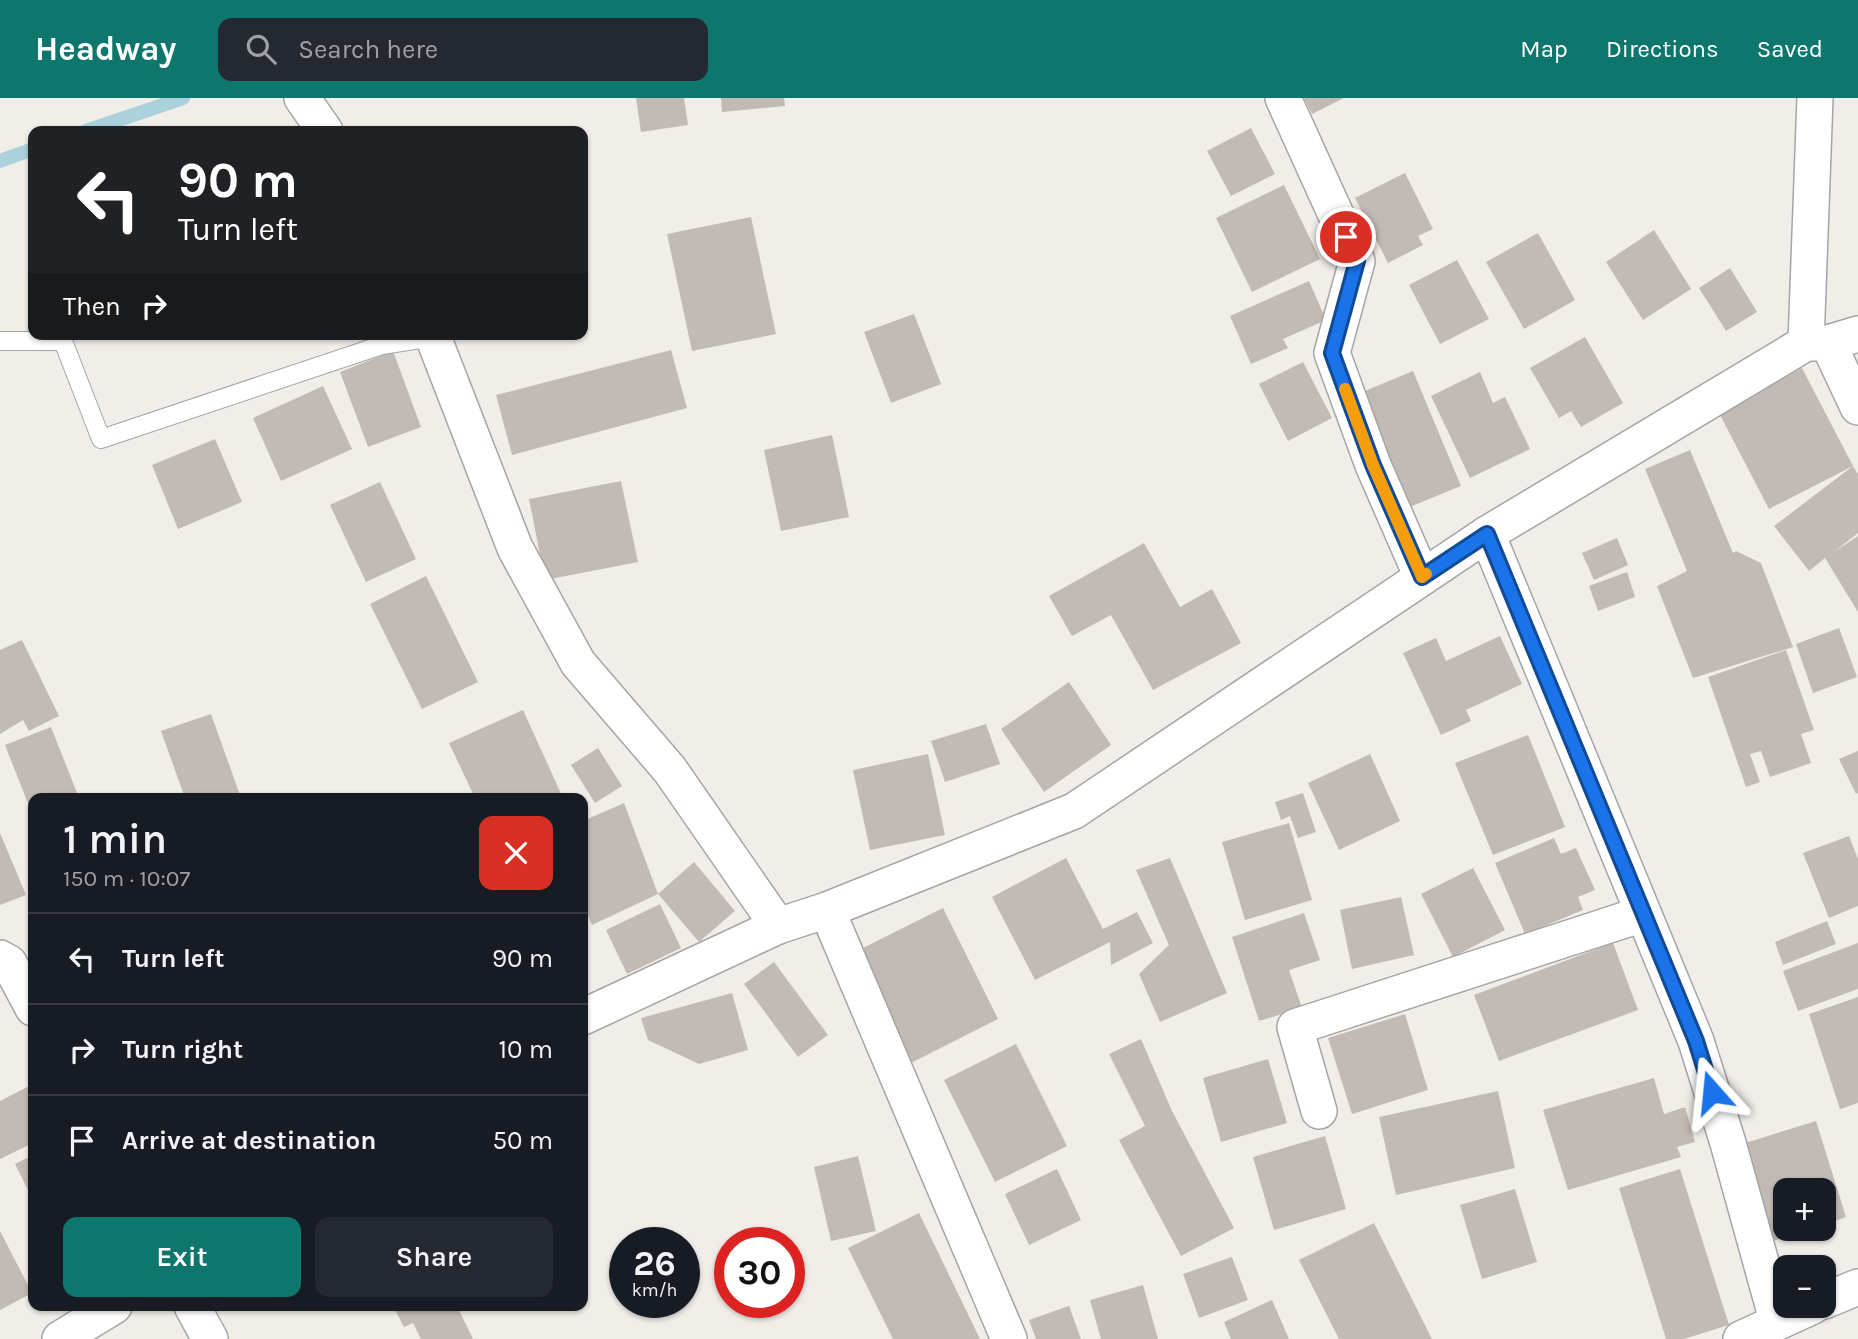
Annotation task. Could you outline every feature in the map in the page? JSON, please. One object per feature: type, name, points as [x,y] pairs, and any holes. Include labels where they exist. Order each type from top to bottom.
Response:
[{"type":"street","points":[[1283,98],[1357,261],[1332,353],[1373,465],[1422,577]]},
{"type":"street","points":[[1815,98],[1831,340],[1858,407]]},
{"type":"street","points":[[434,340],[515,548],[578,663],[670,770],[778,926]]},
{"type":"street","points":[[588,1015],[778,926],[1074,811],[1487,534],[1831,340]]},
{"type":"street","points":[[1487,534],[1696,1041],[1728,1143],[1777,1320]]},
{"type":"street","points":[[827,909],[1009,1339]]},
{"type":"street","points":[[1319,1111],[1295,1027],[1643,914]]},
{"type":"street","points":[[0,958],[9,963],[28,999]]},
{"type":"street","points":[[1836,1296],[1858,1287]]},
{"type":"street","points":[[60,1339],[106,1311]]},
{"type":"street","points":[[195,1311],[210,1339]]},
{"type":"street","points":[[1741,1339],[1782,1318]]},
{"type":"lane","points":[[0,341],[63,341],[101,439],[382,345],[410,340]]},
{"type":"building","points":[[636,98],[684,98],[688,125],[641,132]]},
{"type":"building","points":[[721,98],[784,98],[785,106],[722,112]]},
{"type":"building","points":[[1304,98],[1344,98],[1312,114]]},
{"type":"building","points":[[1251,128],[1275,174],[1231,196],[1207,151]]},
{"type":"building","points":[[1405,173],[1433,229],[1418,236],[1423,245],[1388,263],[1355,198]]},
{"type":"building","points":[[1284,185],[1320,259],[1252,292],[1216,218]]},
{"type":"building","points":[[751,217],[776,334],[692,351],[667,234]]},
{"type":"building","points":[[1654,230],[1691,289],[1643,320],[1606,262]]},
{"type":"building","points":[[1538,233],[1575,300],[1524,329],[1486,262]]},
{"type":"building","points":[[1457,260],[1489,319],[1440,344],[1409,285]]},
{"type":"building","points":[[1730,268],[1757,312],[1726,331],[1699,288]]},
{"type":"building","points":[[1309,281],[1326,320],[1283,339],[1288,348],[1251,364],[1230,316]]},
{"type":"building","points":[[914,314],[941,384],[891,403],[864,332]]},
{"type":"building","points":[[1585,337],[1623,403],[1581,427],[1571,411],[1559,418],[1530,368]]},
{"type":"building","points":[[671,350],[687,408],[512,455],[496,395]]},
{"type":"building","points":[[393,351],[421,427],[368,447],[340,372]]},
{"type":"building","points":[[1303,362],[1332,418],[1288,441],[1259,384]]},
{"type":"building","points":[[1802,368],[1853,466],[1769,509],[1719,413]]},
{"type":"building","points":[[1413,371],[1461,486],[1407,508],[1360,393]]},
{"type":"building","points":[[1480,372],[1493,403],[1505,397],[1530,449],[1470,478],[1431,396]]},
{"type":"building","points":[[323,386],[352,449],[281,481],[253,418]]},
{"type":"building","points":[[832,435],[849,517],[781,531],[764,450]]},
{"type":"building","points":[[215,439],[242,502],[178,529],[152,465]]},
{"type":"building","points":[[1690,450],[1733,553],[1736,551],[1761,563],[1793,647],[1693,678],[1657,586],[1687,571],[1645,469]]},
{"type":"building","points":[[1853,466],[1858,474],[1858,533],[1834,552],[1858,536],[1858,612],[1825,558],[1809,571],[1774,526]]},
{"type":"building","points":[[621,481],[638,562],[545,580],[529,499]]},
{"type":"building","points":[[380,482],[416,559],[366,582],[330,505]]},
{"type":"building","points":[[1617,538],[1628,565],[1594,580],[1582,553]]},
{"type":"building","points":[[1144,543],[1180,607],[1212,589],[1241,643],[1153,690],[1111,615],[1072,636],[1049,596]]},
{"type":"building","points":[[1627,572],[1635,597],[1598,611],[1589,586]]},
{"type":"building","points":[[426,576],[478,682],[422,709],[370,604]]},
{"type":"building","points":[[1839,628],[1857,677],[1813,693],[1796,644]]},
{"type":"building","points":[[1500,636],[1522,684],[1466,710],[1471,721],[1441,735],[1403,653],[1436,638],[1446,661]]},
{"type":"building","points":[[22,640],[59,716],[29,731],[23,720],[0,734],[0,650]]},
{"type":"building","points":[[1786,650],[1814,730],[1801,734],[1811,763],[1770,777],[1761,751],[1750,754],[1760,782],[1746,787],[1708,677]]},
{"type":"building","points":[[1069,682],[1111,745],[1044,792],[1001,729]]},
{"type":"building","points":[[523,710],[561,793],[473,793],[449,743]]},
{"type":"building","points":[[211,714],[239,793],[183,793],[161,731]]},
{"type":"building","points":[[986,724],[1000,764],[945,782],[931,741]]},
{"type":"building","points":[[51,727],[77,793],[28,793],[28,803],[5,745]]},
{"type":"building","points":[[1528,735],[1565,827],[1493,855],[1455,763]]},
{"type":"building","points":[[598,748],[622,786],[595,803],[571,765]]},
{"type":"building","points":[[1858,751],[1858,793],[1856,794],[1839,759]]},
{"type":"building","points":[[928,754],[945,835],[870,850],[853,770]]},
{"type":"building","points":[[1370,754],[1400,821],[1339,850],[1308,783]]},
{"type":"building","points":[[1303,793],[1316,832],[1298,838],[1290,816],[1281,820],[1275,802]]},
{"type":"building","points":[[624,803],[658,894],[592,925],[588,915],[588,819]]},
{"type":"building","points":[[1289,823],[1312,900],[1245,920],[1222,842]]},
{"type":"building","points":[[0,833],[26,895],[0,905]]},
{"type":"building","points":[[1849,836],[1858,859],[1858,906],[1829,918],[1803,853]]},
{"type":"building","points":[[1554,838],[1561,854],[1576,848],[1595,890],[1578,897],[1583,910],[1525,934],[1495,863]]},
{"type":"building","points":[[1066,858],[1103,929],[1137,912],[1153,943],[1111,965],[1110,942],[1035,980],[992,897]]},
{"type":"building","points":[[1170,858],[1227,993],[1160,1022],[1139,974],[1169,945],[1136,870]]},
{"type":"building","points":[[694,862],[735,911],[699,942],[658,894]]},
{"type":"building","points":[[1473,868],[1505,930],[1453,957],[1421,894]]},
{"type":"building","points":[[1401,897],[1414,955],[1352,969],[1340,910]]},
{"type":"building","points":[[660,904],[681,948],[627,974],[606,930]]},
{"type":"building","points":[[943,908],[998,1019],[905,1066],[849,955]]},
{"type":"building","points":[[1304,913],[1320,960],[1289,970],[1302,1008],[1259,1021],[1232,937]]},
{"type":"building","points":[[1827,921],[1836,944],[1783,965],[1775,942]]},
{"type":"building","points":[[1613,943],[1638,1010],[1499,1061],[1474,995]]},
{"type":"building","points":[[1858,943],[1858,989],[1798,1011],[1783,971]]},
{"type":"building","points":[[774,962],[828,1035],[798,1057],[744,984]]},
{"type":"building","points":[[732,993],[748,1050],[699,1064],[648,1040],[641,1018]]},
{"type":"building","points":[[1858,997],[1858,1103],[1840,1109],[1809,1014]]},
{"type":"building","points":[[1405,1014],[1428,1090],[1352,1114],[1328,1038]]},
{"type":"building","points":[[1141,1039],[1172,1111],[1234,1228],[1181,1256],[1119,1140],[1145,1126],[1109,1054]]},
{"type":"building","points":[[1016,1044],[1067,1146],[995,1182],[944,1080]]},
{"type":"building","points":[[1268,1059],[1287,1123],[1221,1142],[1203,1078]]},
{"type":"building","points":[[1654,1078],[1664,1114],[1685,1107],[1695,1142],[1677,1147],[1681,1157],[1568,1190],[1543,1110]]},
{"type":"building","points":[[28,1087],[28,1145],[0,1159],[0,1101]]},
{"type":"building","points":[[1498,1091],[1515,1168],[1396,1195],[1379,1117]]},
{"type":"building","points":[[1816,1121],[1834,1178],[1773,1178],[1773,1241],[1742,1144]]},
{"type":"building","points":[[1325,1136],[1346,1209],[1274,1230],[1253,1157]]},
{"type":"building","points":[[858,1156],[876,1231],[831,1241],[814,1167]]},
{"type":"building","points":[[28,1158],[28,1190],[15,1164]]},
{"type":"building","points":[[1057,1169],[1081,1220],[1029,1245],[1005,1194]]},
{"type":"building","points":[[1680,1169],[1729,1325],[1684,1339],[1666,1339],[1619,1188]]},
{"type":"building","points":[[1836,1185],[1846,1217],[1836,1221]]},
{"type":"building","points":[[1515,1189],[1537,1262],[1482,1279],[1460,1205]]},
{"type":"building","points":[[919,1213],[980,1339],[893,1339],[848,1248]]},
{"type":"building","points":[[1374,1223],[1432,1339],[1339,1339],[1299,1260]]},
{"type":"building","points":[[0,1231],[28,1285],[28,1295],[0,1310]]},
{"type":"building","points":[[1232,1257],[1248,1300],[1199,1318],[1183,1274]]},
{"type":"building","points":[[1143,1285],[1158,1339],[1101,1339],[1090,1300]]},
{"type":"building","points":[[1272,1300],[1289,1339],[1231,1339],[1224,1322]]},
{"type":"building","points":[[1069,1306],[1081,1339],[1036,1339],[1029,1320]]},
{"type":"building","points":[[396,1311],[459,1311],[473,1339],[421,1339],[413,1323],[404,1327]]},
{"type":"waterway","points":[[101,126],[183,98]]},
{"type":"waterway","points":[[0,161],[28,151]]},
{"type":"slow traffic","points":[[1345,389],[1373,465],[1422,577],[1426,574]]},
{"type":"route","points":[[1346,237],[1357,261],[1332,353],[1373,465],[1422,577],[1487,534],[1696,1041],[1712,1092]]}]
